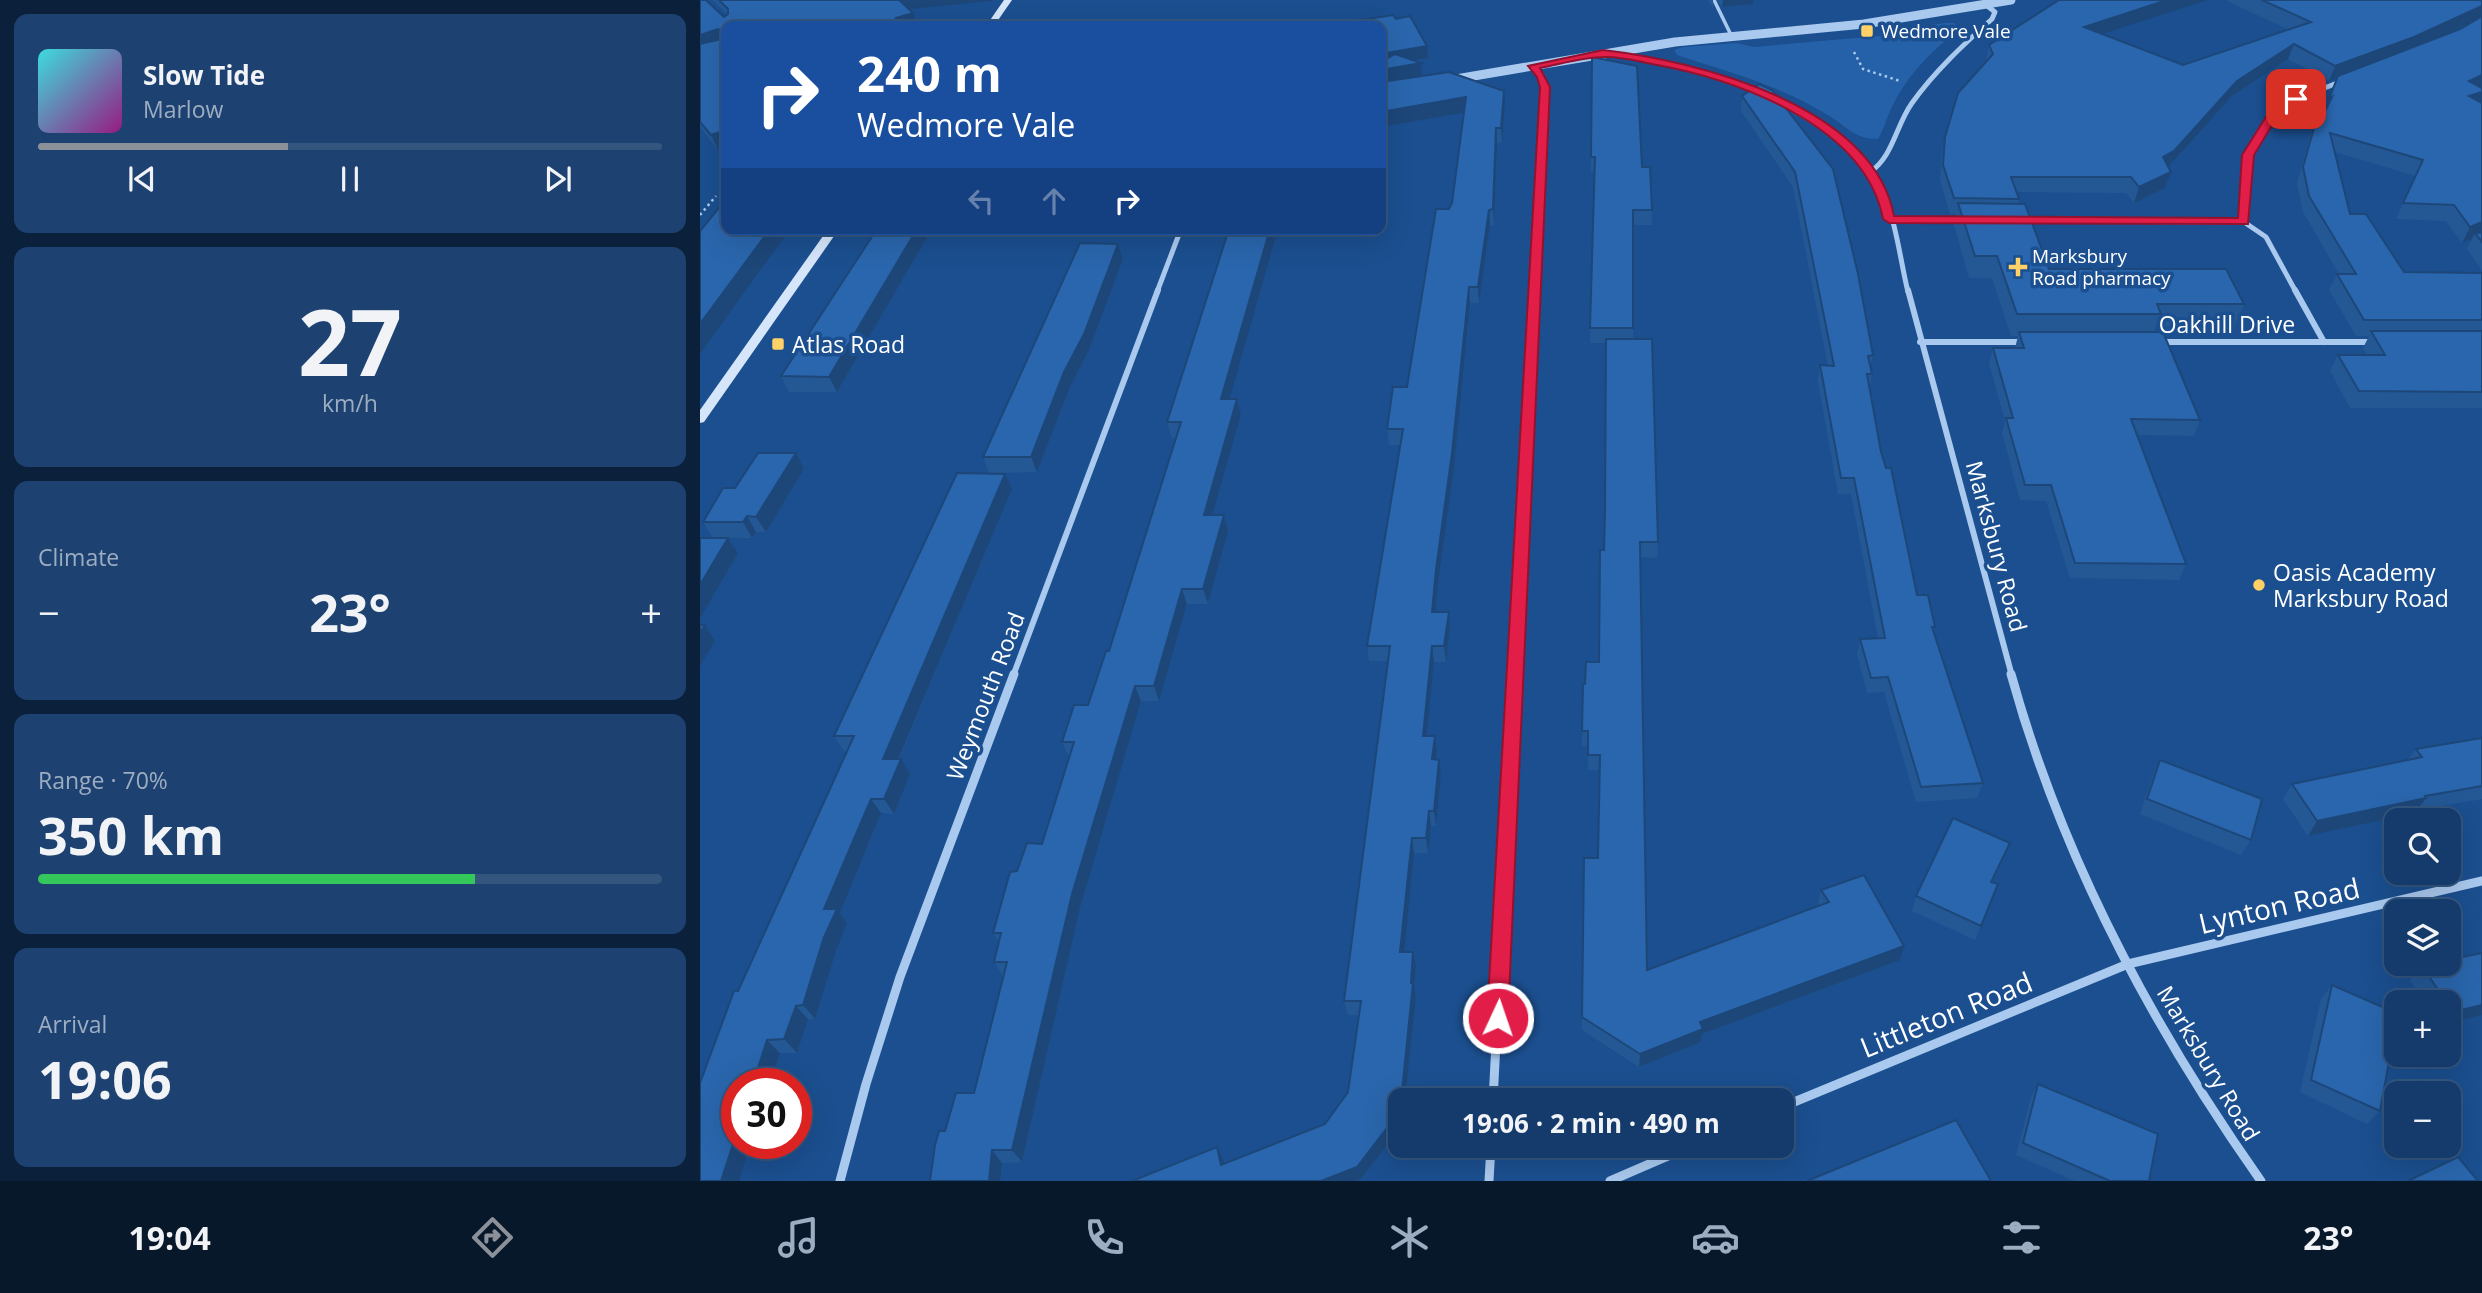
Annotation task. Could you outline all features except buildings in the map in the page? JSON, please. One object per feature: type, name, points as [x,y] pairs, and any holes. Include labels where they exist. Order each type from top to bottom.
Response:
[{"type":"main road","points":[[993,21],[1008,0]]},
{"type":"main road","points":[[700,419],[830,235]]},
{"type":"street","points":[[1444,81],[1603,53],[1836,27],[2011,0]]},
{"type":"street","points":[[1870,172],[1887,159],[1900,121],[1946,60],[1992,19],[1995,12],[1986,5]]},
{"type":"street","points":[[1603,53],[1683,66],[1722,76],[1763,93]]},
{"type":"street","points":[[1494,1088],[1545,87],[1542,76],[1533,66]]},
{"type":"street","points":[[2011,221],[2244,222],[2248,155],[2260,132],[2273,115],[2296,99],[2346,80]]},
{"type":"street","name":"Marksbury Road","points":[[1773,98],[1813,121],[1850,149],[1870,172],[1885,197],[1920,342],[2023,716],[2064,829],[2128,964],[2190,1075],[2261,1181]]},
{"type":"street","points":[[1889,219],[1970,220]]},
{"type":"street","name":"Oakhill Drive","points":[[2244,222],[2266,237],[2324,342]]},
{"type":"street","name":"Weymouth Road","points":[[840,1181],[866,1084],[900,976],[1179,235]]},
{"type":"street","points":[[1920,342],[2031,342]]},
{"type":"street","name":"Oakhill Drive","points":[[2143,342],[2376,342]]},
{"type":"street","name":"Lynton Road","points":[[2128,964],[2482,881]]},
{"type":"street","name":"Littleton Road","points":[[1794,1102],[2128,964]]},
{"type":"street","points":[[1489,1181],[1490,1158]]},
{"type":"street","points":[[1610,1181],[1663,1158]]},
{"type":"lane","points":[[1714,0],[1732,37]]},
{"type":"path","points":[[1836,27],[1847,38],[1863,69],[1925,87]]},
{"type":"path","points":[[700,215],[716,196]]},
{"type":"shaded area","points":[[1954,23],[1962,29],[1942,44],[1915,72],[1900,92],[1878,139],[1856,134],[1790,95],[1677,55],[1674,50],[1737,43],[1754,47],[1889,35],[1891,31]]},
{"type":"place","name":"Wedmore Vale","points":[[1867,31]]},
{"type":"place","name":"Marksbury Road pharmacy","points":[[2018,267]]},
{"type":"place","name":"Atlas Road","points":[[778,344]]},
{"type":"place","name":"Oasis Academy Marksbury Road","points":[[2259,585]]},
{"type":"route","points":[[1498,1018],[1545,87],[1542,76],[1533,66],[1603,53],[1638,57],[1722,76],[1763,93],[1813,121],[1850,149],[1870,172],[1885,197],[1889,219],[2227,224],[2244,222],[2248,155],[2273,115],[2296,99]]}]
